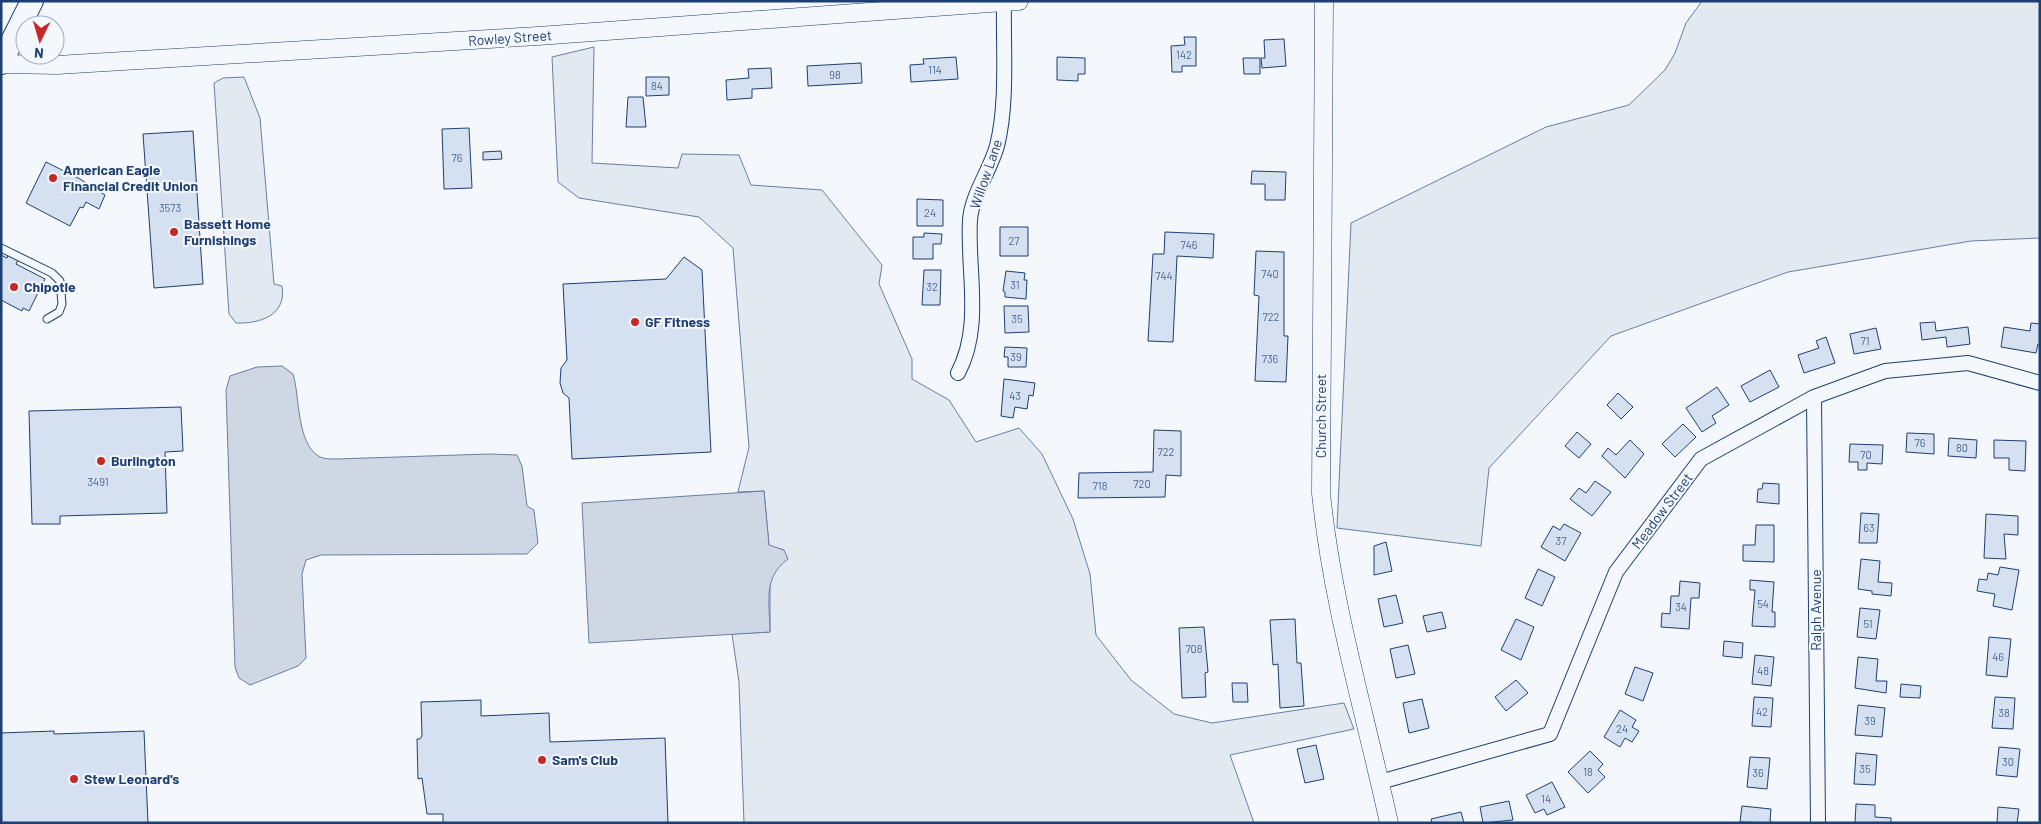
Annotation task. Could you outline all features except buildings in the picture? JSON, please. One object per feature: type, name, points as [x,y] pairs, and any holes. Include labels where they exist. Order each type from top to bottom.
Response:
[{"type":"highway","points":[[1,64],[32,1]]},
{"type":"street","name":"Church Street","points":[[1324,1],[1321,493],[1325,535],[1334,580],[1389,823]]},
{"type":"street","name":"Rowley Street","points":[[1,64],[58,65],[529,37],[1012,2]]},
{"type":"street","name":"Willow Lane","points":[[958,373],[967,356],[972,330],[970,219],[975,199],[996,148],[1002,122],[1012,2]]},
{"type":"street","name":"Meadow Street","points":[[1380,782],[1550,734],[1616,572],[1701,459],[1814,397],[1885,371],[1968,363],[2040,383]]},
{"type":"street","name":"Ralph Avenue","points":[[1814,397],[1818,823]]},
{"type":"lane","points":[[1,248],[52,273],[60,281],[62,304],[58,312],[47,319]]},
{"type":"shaded area","points":[[1702,1],[2040,1],[2040,238],[1971,241],[1788,272],[1611,336],[1489,468],[1481,546],[1337,528],[1351,223],[1546,127],[1629,105],[1665,70],[1675,53],[1686,23]]},
{"type":"shaded area","points":[[594,47],[592,163],[678,168],[682,154],[739,155],[751,185],[822,190],[882,265],[879,284],[912,359],[912,379],[949,400],[976,442],[1019,428],[1042,454],[1073,519],[1090,574],[1096,635],[1131,680],[1174,714],[1212,723],[1344,703],[1354,729],[1230,755],[1254,823],[744,823],[739,682],[732,634],[770,632],[770,578],[778,566],[784,550],[769,546],[764,491],[738,492],[749,447],[733,248],[699,217],[579,198],[558,182],[552,57]]},
{"type":"shaded area","points":[[244,77],[260,118],[274,284],[282,286],[282,296],[276,311],[270,316],[254,322],[236,323],[229,314],[214,83],[223,78]]},
{"type":"shaded area","points":[[282,366],[293,374],[300,419],[307,442],[312,451],[322,458],[517,455],[522,466],[527,506],[534,510],[538,543],[527,554],[321,555],[306,560],[302,574],[306,658],[298,666],[250,685],[239,678],[235,667],[226,390],[230,376],[257,367]]},
{"type":"shaded area","points":[[764,491],[769,545],[784,550],[788,559],[774,574],[771,583],[769,592],[770,632],[589,643],[582,503]]},
{"type":"place","name":"American Eagle Financial Credit Union","points":[[53,178]]},
{"type":"place","name":"Bassett Home Furnishings","points":[[174,232]]},
{"type":"place","name":"Chipotle","points":[[14,287]]},
{"type":"place","name":"GF Fitness","points":[[635,322]]},
{"type":"place","name":"Burlington","points":[[101,461]]},
{"type":"place","name":"Sam's Club","points":[[542,760]]},
{"type":"place","name":"Stew Leonard's","points":[[74,779]]}]
